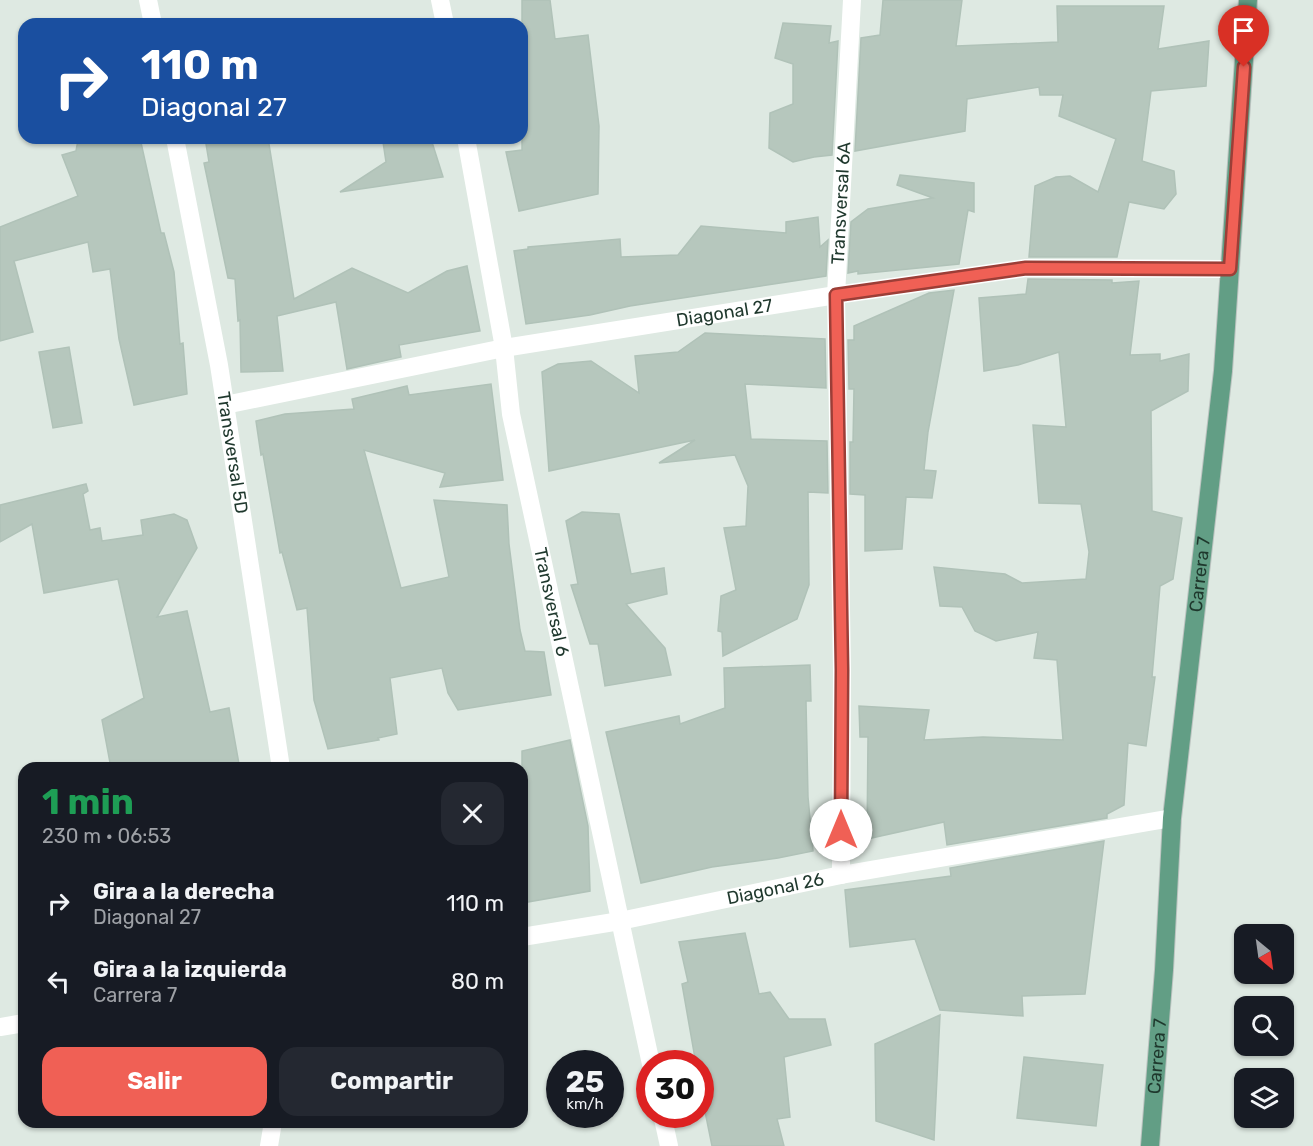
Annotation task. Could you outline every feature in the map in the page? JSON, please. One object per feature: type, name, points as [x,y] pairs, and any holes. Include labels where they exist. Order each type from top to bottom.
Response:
[{"type":"main road","name":"Carrera 7","points":[[1150,1146],[1164,970],[1172,818],[1223,371],[1248,0]]},
{"type":"street","points":[[148,0],[152,18]]},
{"type":"street","points":[[441,0],[444,18]]},
{"type":"street","name":"Transversal 6A","points":[[841,876],[842,670],[836,295],[852,0]]},
{"type":"street","name":"Transversal 5D","points":[[176,144],[219,365],[280,762]]},
{"type":"street","name":"Transversal 6","points":[[467,144],[504,348],[511,414],[648,1050]]},
{"type":"street","name":"Diagonal 27","points":[[225,405],[504,348],[836,295],[1026,268],[1230,269]]},
{"type":"street","name":"Diagonal 26","points":[[528,936],[620,921],[841,876],[1172,818]]},
{"type":"street","points":[[0,1027],[18,1024]]},
{"type":"street","points":[[268,1146],[272,1128]]},
{"type":"street","points":[[665,1128],[669,1146]]},
{"type":"building","points":[[522,0],[550,0],[555,39],[588,35],[599,126],[598,194],[519,211],[506,152],[522,150],[522,144],[528,144],[528,18],[522,18]]},
{"type":"building","points":[[883,0],[962,0],[956,46],[1058,42],[1057,6],[1164,6],[1158,49],[1209,41],[1206,86],[1151,91],[1142,161],[1174,171],[1176,194],[1164,209],[1129,202],[1117,257],[1029,257],[1035,186],[1056,177],[1070,176],[1098,192],[1116,139],[1059,116],[1063,95],[1040,95],[1039,87],[967,99],[965,131],[855,151],[861,38],[880,35]]},
{"type":"building","points":[[783,23],[831,26],[829,43],[838,41],[832,155],[793,162],[769,148],[770,113],[793,104],[793,64],[775,58]]},
{"type":"building","points":[[77,144],[141,144],[161,233],[164,233],[174,272],[187,394],[134,405],[119,339],[110,269],[93,272],[88,242],[14,261],[33,332],[0,341],[0,227],[78,196],[62,155],[76,151]]},
{"type":"building","points":[[206,144],[269,144],[294,299],[352,268],[408,293],[447,271],[467,266],[480,331],[399,345],[401,357],[347,369],[336,302],[277,316],[283,371],[241,372],[240,320],[238,321],[235,279],[228,278],[204,163],[209,162]]},
{"type":"building","points":[[383,144],[433,144],[443,177],[340,192],[386,162]]},
{"type":"building","points":[[900,175],[974,183],[974,212],[968,210],[959,264],[858,274],[858,271],[848,273],[851,222],[868,209],[933,198],[897,185]]},
{"type":"building","points":[[818,217],[820,247],[828,240],[826,276],[526,324],[514,251],[528,249],[528,247],[620,239],[621,257],[678,255],[701,226],[786,233],[786,222]]},
{"type":"building","points":[[1028,279],[1112,280],[1112,283],[1139,281],[1130,355],[1160,354],[1160,361],[1189,354],[1188,391],[1151,411],[1152,511],[1182,518],[1173,579],[1160,586],[1152,677],[1155,677],[1146,746],[1128,743],[1124,805],[1107,814],[1107,818],[947,845],[944,822],[867,839],[868,737],[860,737],[859,706],[929,710],[924,740],[983,737],[1063,740],[1057,660],[1034,658],[1038,632],[996,641],[975,631],[962,607],[940,606],[934,567],[1005,574],[1022,583],[1086,579],[1089,552],[1081,504],[1039,503],[1033,425],[1066,427],[1059,352],[1018,365],[984,371],[979,298],[1026,294]]},
{"type":"building","points":[[954,290],[928,432],[924,470],[936,471],[932,498],[906,497],[902,549],[865,551],[865,495],[850,494],[850,442],[853,442],[854,389],[849,389],[848,340],[854,340],[854,326],[929,293]]},
{"type":"building","points":[[705,333],[825,339],[826,388],[745,384],[751,439],[827,441],[828,493],[808,492],[809,585],[797,619],[723,656],[722,632],[718,631],[721,596],[736,590],[724,528],[746,526],[748,486],[735,455],[659,463],[695,440],[549,471],[542,372],[558,364],[591,361],[639,393],[635,356],[678,352]]},
{"type":"building","points":[[69,347],[82,423],[53,428],[39,352]]},
{"type":"building","points":[[491,384],[503,480],[440,487],[445,473],[364,450],[401,588],[449,577],[434,500],[507,505],[509,544],[520,630],[525,651],[544,652],[551,695],[458,710],[448,693],[442,668],[390,678],[397,734],[378,738],[379,740],[328,749],[314,700],[307,608],[297,610],[282,552],[280,553],[256,421],[285,414],[354,409],[352,399],[407,386],[409,395]]},
{"type":"building","points":[[86,484],[88,491],[83,494],[90,530],[100,528],[102,541],[143,535],[141,520],[174,514],[187,520],[197,548],[157,617],[187,611],[210,712],[229,708],[239,762],[110,762],[102,720],[144,698],[118,579],[44,593],[32,524],[0,542],[0,505]]},
{"type":"building","points":[[582,512],[619,514],[631,574],[664,568],[667,594],[626,604],[665,648],[671,675],[605,686],[598,644],[590,644],[571,585],[578,584],[566,521]]},
{"type":"building","points":[[810,665],[811,701],[806,701],[808,797],[813,851],[712,867],[641,883],[606,732],[679,716],[680,724],[725,708],[724,668]]},
{"type":"building","points":[[570,740],[588,826],[590,891],[528,902],[528,762],[522,762],[522,751]]},
{"type":"building","points":[[1104,841],[1085,994],[1022,996],[1023,1016],[940,1010],[915,939],[850,947],[845,890],[951,876],[950,868]]},
{"type":"building","points":[[745,933],[759,994],[770,992],[789,1019],[825,1019],[831,1045],[784,1057],[790,1117],[777,1119],[784,1146],[712,1146],[708,1128],[714,1128],[714,1050],[694,1050],[682,984],[688,982],[679,942]]},
{"type":"building","points":[[940,1015],[934,1140],[876,1121],[875,1044]]},
{"type":"building","points":[[1024,1057],[1103,1065],[1096,1126],[1017,1118]]},
{"type":"route","points":[[841,830],[842,670],[836,295],[1026,268],[1230,269],[1244,67]]}]
